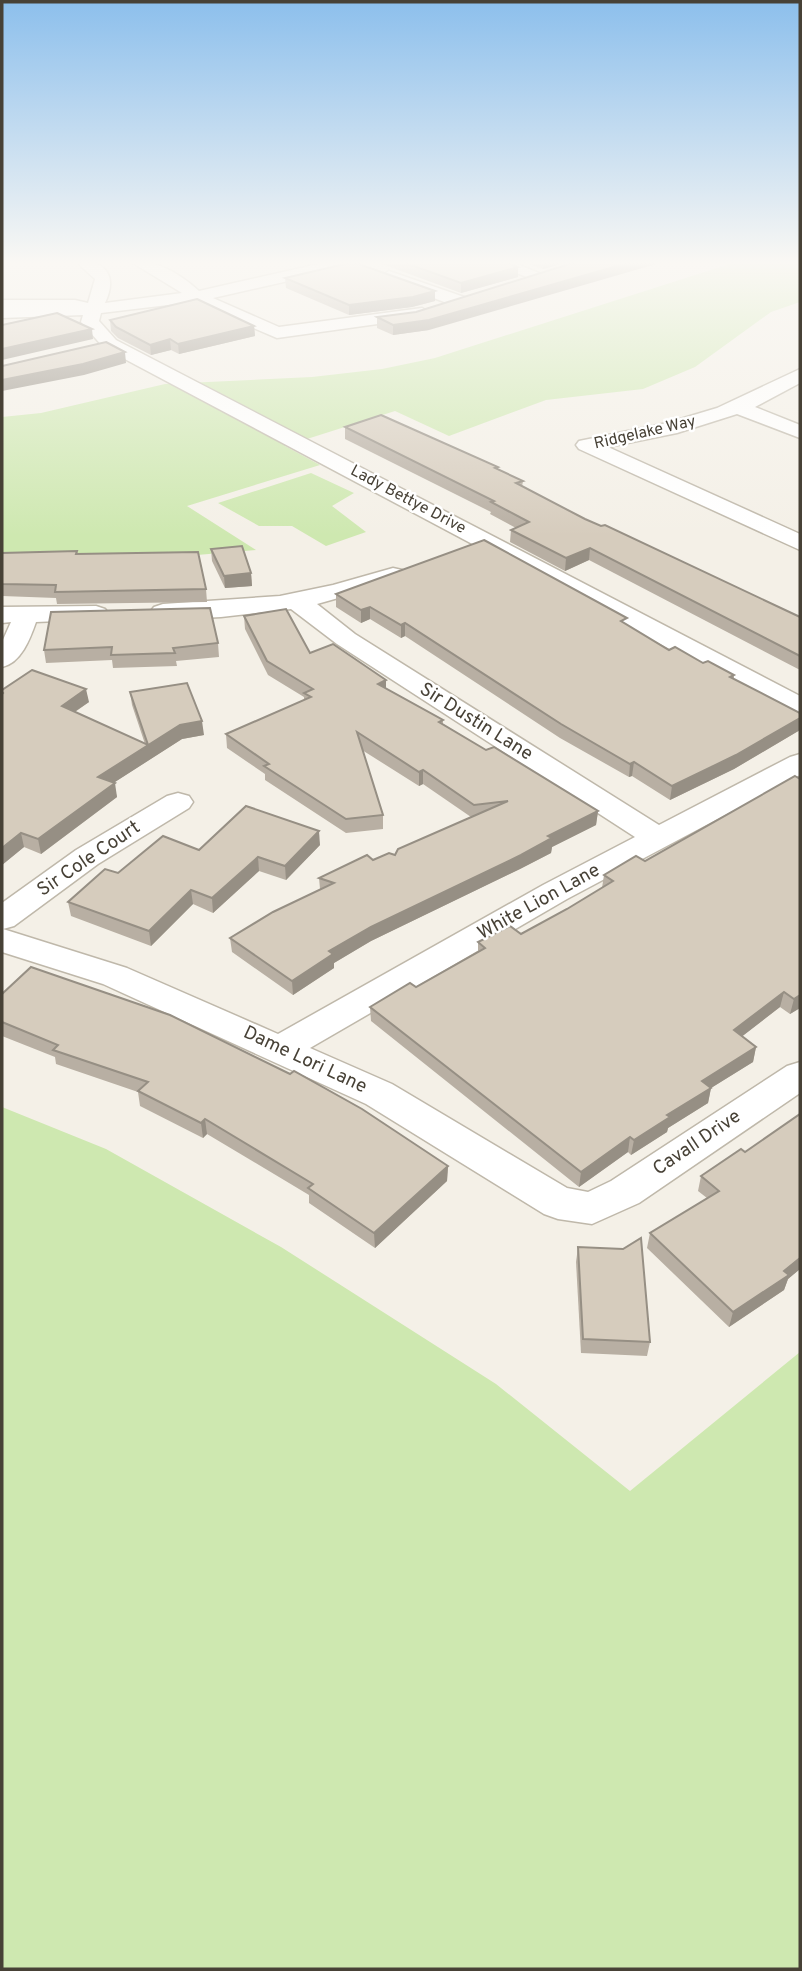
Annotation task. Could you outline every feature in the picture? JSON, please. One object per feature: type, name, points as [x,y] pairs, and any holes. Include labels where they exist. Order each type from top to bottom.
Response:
[{"type":"street","name":"Lady Bettye Drive","points":[[125,352],[800,707]]},
{"type":"street","name":"Ridgelake Way","points":[[800,375],[738,407],[656,432],[586,445],[800,544]]},
{"type":"street","points":[[738,407],[800,432]]},
{"type":"street","points":[[461,550],[486,541]]},
{"type":"street","points":[[2,659],[16,641],[14,615],[216,611],[297,601],[360,587],[410,569]]},
{"type":"street","name":"Sir Dustin Lane","points":[[297,601],[346,639],[658,838]]},
{"type":"street","name":"White Lion Lane","points":[[282,1048],[555,892],[800,763]]},
{"type":"street","name":"Sir Cole Court","points":[[2,919],[87,857],[178,802]]},
{"type":"street","name":"Dame Lori Lane","points":[[2,940],[115,976],[282,1048],[379,1094],[558,1203],[592,1209]]},
{"type":"street","name":"Cavall Drive","points":[[592,1209],[625,1192],[800,1075]]},
{"type":"green space","points":[[454,352],[716,352],[695,367],[643,389],[546,400],[449,436],[395,411],[285,446],[320,465],[187,506],[256,550],[197,555],[2,558],[2,417],[41,413],[165,384],[312,377],[382,369]]},
{"type":"green space","points":[[311,473],[354,493],[332,506],[366,532],[326,546],[292,526],[259,526],[218,503]]},
{"type":"green space","points":[[2,1107],[106,1149],[281,1247],[496,1384],[630,1491],[800,1352],[800,1969],[2,1969]]},
{"type":"building","points":[[63,352],[125,352],[83,364],[2,380],[2,366]]},
{"type":"building","points":[[381,415],[498,467],[495,468],[523,481],[516,483],[585,519],[601,526],[605,525],[800,617],[800,656],[590,548],[566,558],[511,530],[529,522],[491,502],[494,501],[345,427]]},
{"type":"building","points":[[484,540],[627,618],[621,621],[669,650],[675,647],[703,663],[708,661],[734,675],[730,677],[800,713],[800,718],[736,755],[672,786],[634,762],[630,764],[561,724],[405,623],[401,625],[370,607],[361,610],[336,594]]},
{"type":"building","points":[[242,546],[251,573],[224,576],[211,549]]},
{"type":"building","points":[[77,551],[76,554],[198,552],[206,589],[55,592],[56,585],[2,584],[2,553]]},
{"type":"building","points":[[210,608],[218,643],[173,648],[175,653],[111,655],[112,647],[44,650],[51,612]]},
{"type":"building","points":[[286,609],[310,653],[333,644],[386,680],[378,684],[443,720],[439,722],[486,750],[494,747],[598,811],[548,836],[552,838],[521,855],[371,927],[329,951],[333,954],[292,981],[230,938],[273,912],[334,883],[319,878],[367,855],[373,860],[389,853],[395,855],[398,849],[508,801],[474,805],[423,770],[419,772],[357,732],[383,815],[346,819],[264,766],[269,764],[226,734],[311,697],[304,693],[313,689],[267,661],[244,616]]},
{"type":"building","points":[[32,670],[86,689],[62,706],[148,745],[130,692],[187,683],[202,721],[180,725],[98,777],[115,783],[38,839],[21,833],[2,848],[2,690]]},
{"type":"building","points":[[795,776],[800,779],[800,995],[794,999],[784,992],[734,1030],[756,1047],[702,1081],[711,1088],[667,1115],[670,1117],[634,1140],[630,1137],[581,1172],[370,1007],[410,983],[416,987],[485,948],[478,942],[510,926],[521,934],[567,909],[613,881],[604,875],[636,856],[645,861]]},
{"type":"building","points":[[246,806],[319,831],[285,866],[258,857],[212,898],[191,890],[149,931],[68,902],[105,869],[118,873],[163,836],[199,850]]},
{"type":"building","points":[[31,967],[170,1015],[290,1074],[294,1071],[362,1109],[448,1166],[374,1233],[308,1188],[313,1184],[205,1119],[201,1123],[138,1091],[148,1082],[53,1050],[58,1045],[2,1022],[2,994]]},
{"type":"building","points":[[800,1114],[800,1258],[784,1271],[789,1275],[733,1312],[650,1233],[719,1191],[701,1176],[741,1149],[745,1152]]},
{"type":"building","points":[[641,1238],[650,1342],[583,1339],[578,1247],[623,1249]]}]
